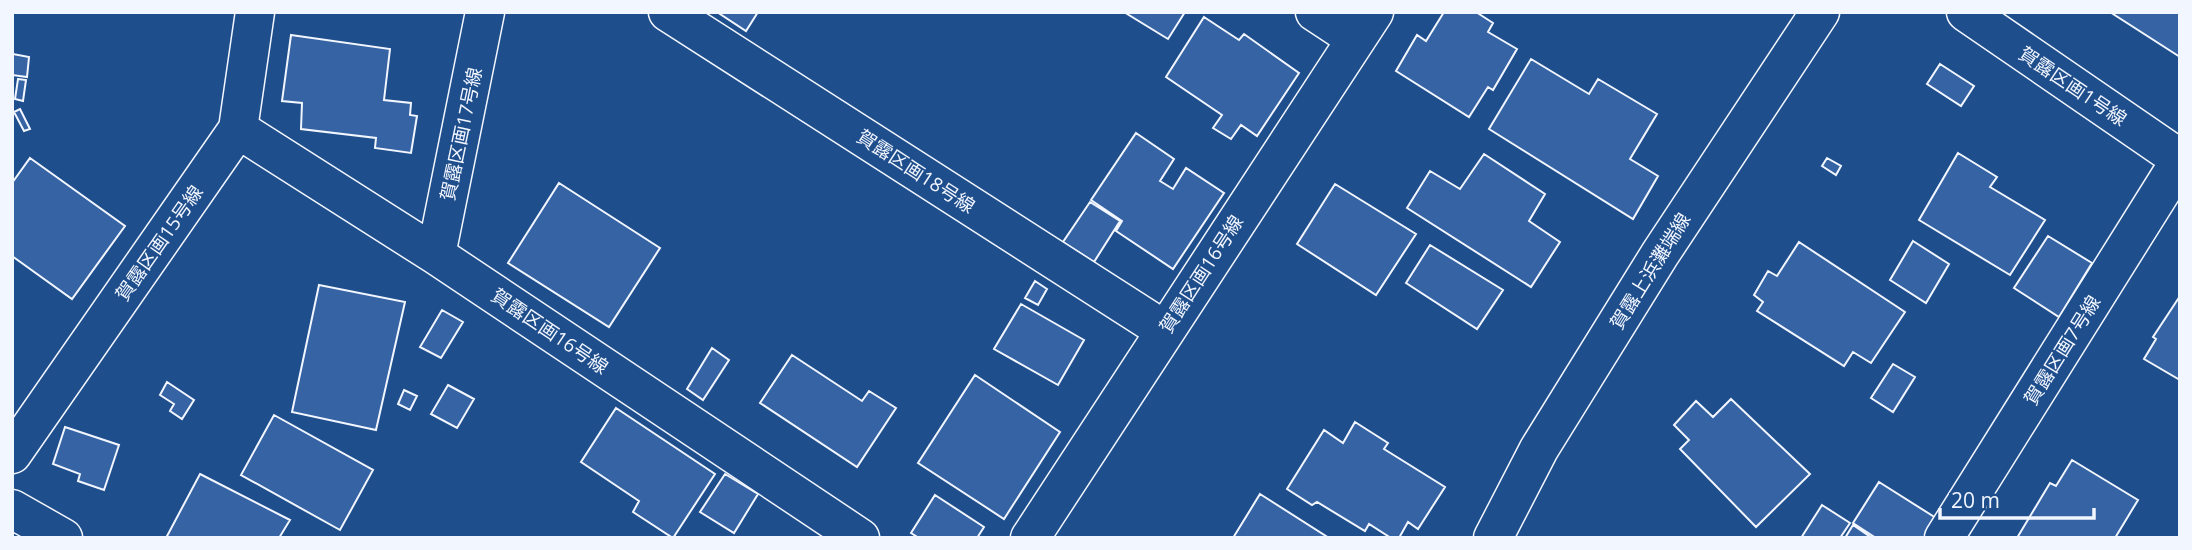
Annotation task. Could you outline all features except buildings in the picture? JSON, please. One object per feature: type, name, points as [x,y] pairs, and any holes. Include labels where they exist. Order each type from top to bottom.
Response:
[{"type":"street","name":"賀露区画15号線","points":[[12,454],[238,129],[255,12]]},
{"type":"street","name":"賀露区画17号線","points":[[436,255],[485,12]]},
{"type":"street","name":"賀露区画18号線","points":[[668,12],[1164,330]]},
{"type":"street","points":[[1315,12],[1365,26]]},
{"type":"street","name":"賀露上浜灘端線","points":[[1493,538],[1539,449],[1653,265],[1820,12]]},
{"type":"street","name":"賀露区画1号線","points":[[1966,12],[2180,160]]},
{"type":"street","name":"賀露区画16号線","points":[[1030,538],[1365,26]]},
{"type":"street","name":"賀露区画16号線","points":[[238,129],[436,255],[859,538]]},
{"type":"street","name":"賀露区画7号線","points":[[1944,538],[2180,160]]},
{"type":"street","points":[[12,509],[63,538]]}]
